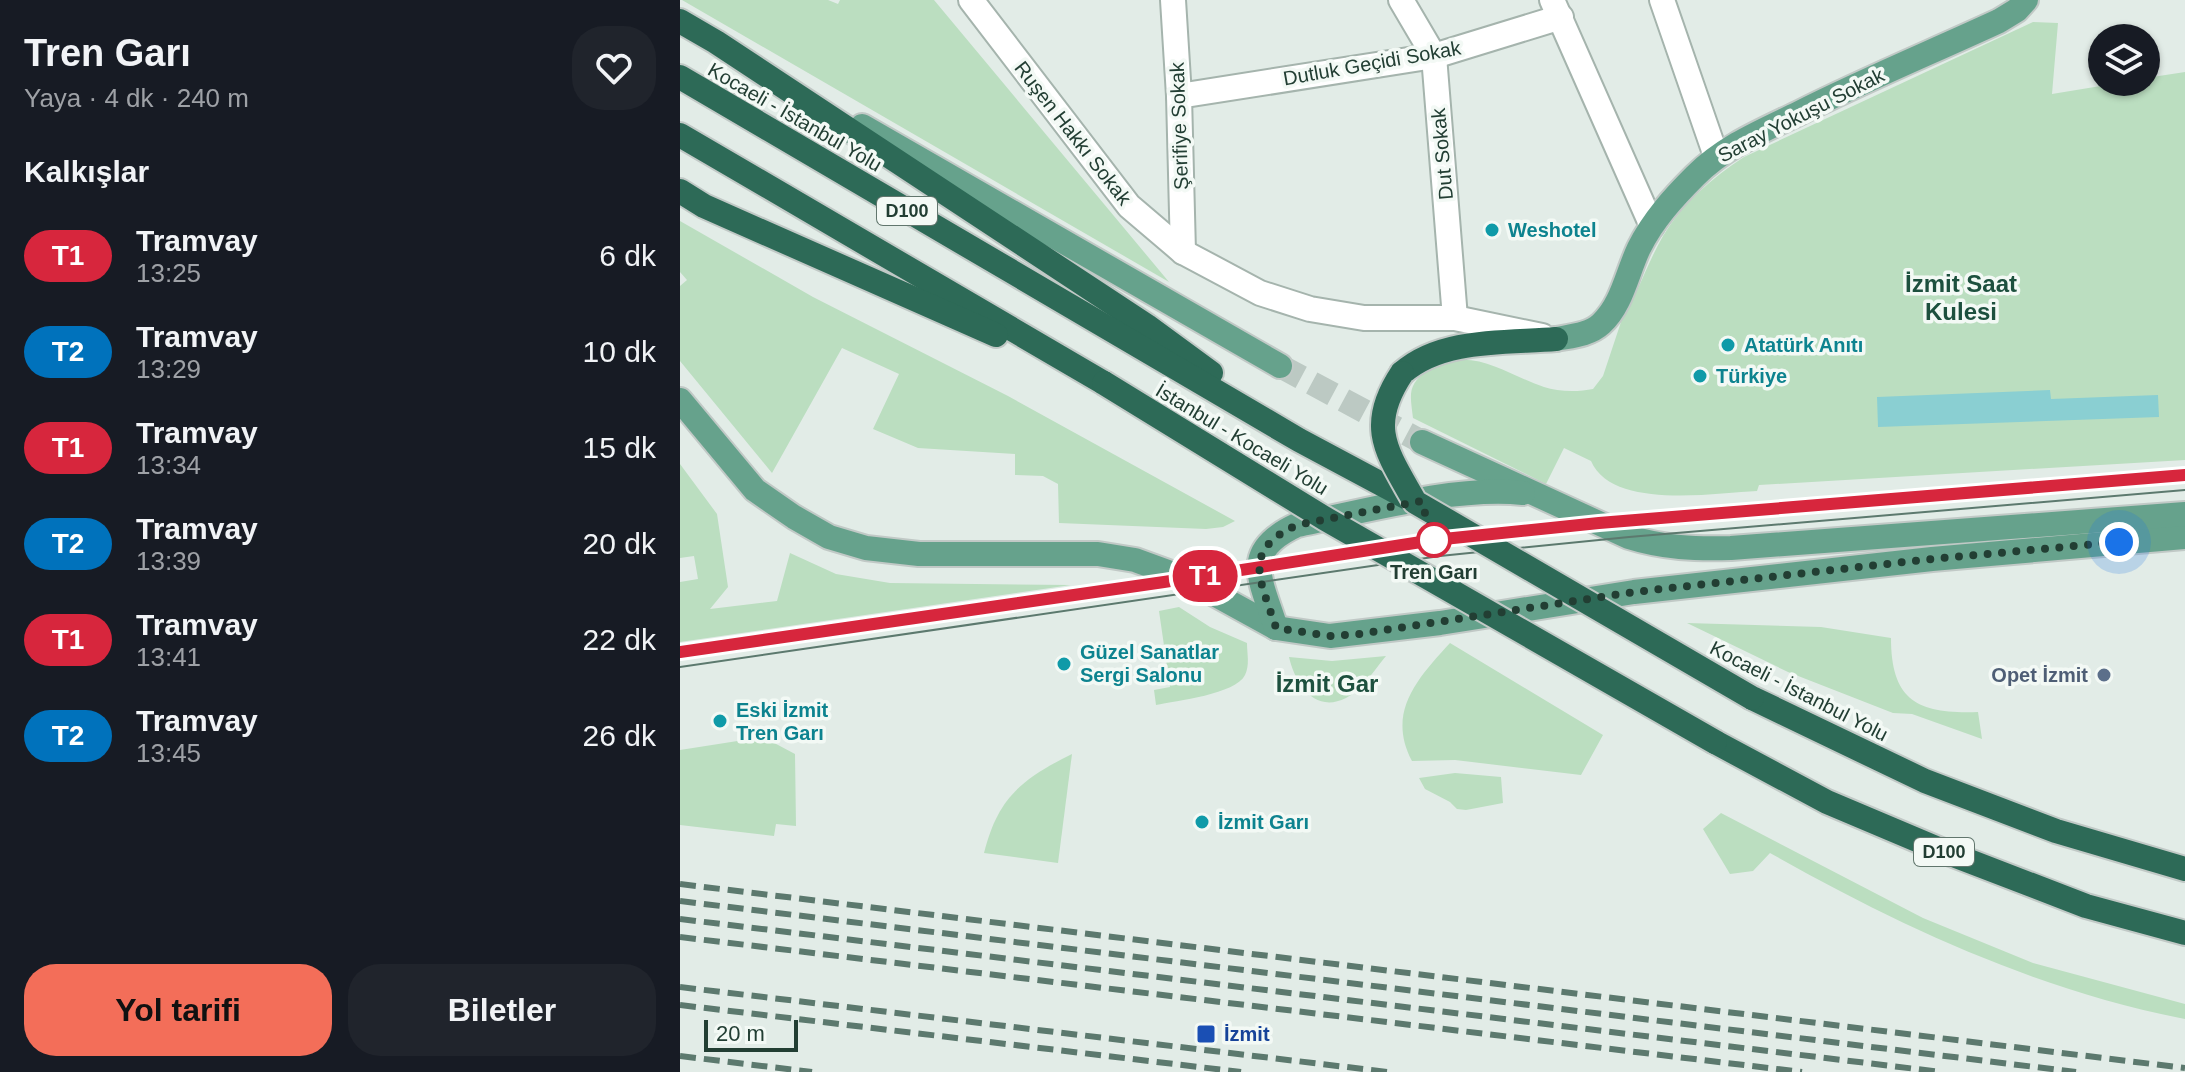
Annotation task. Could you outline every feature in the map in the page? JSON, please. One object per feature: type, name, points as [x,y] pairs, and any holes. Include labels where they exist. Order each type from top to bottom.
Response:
[{"type":"highway","points":[[680,21],[716,42],[1141,335]]},
{"type":"highway","name":"Kocaeli - İstanbul Yolu","points":[[680,77],[1141,335]]},
{"type":"highway","name":"İstanbul - Kocaeli Yolu","points":[[680,135],[1104,383],[1324,518],[1715,742],[1827,802],[2086,906],[2185,933]]},
{"type":"highway","points":[[680,191],[704,206],[1104,383]]},
{"type":"highway","name":"D100","points":[[1141,335],[1299,440],[1415,502]]},
{"type":"highway","points":[[1415,502],[1384,440],[1386,401],[1402,373],[1414,362],[1432,354],[1473,346],[1556,339]]},
{"type":"highway","name":"Kocaeli - İstanbul Yolu","points":[[1415,502],[1752,698],[1925,781],[2056,831],[2185,869]]},
{"type":"main road","name":"Saray Yokuşu Sokak","points":[[1556,339],[1587,332],[1610,315],[1638,250],[1652,226],[1663,210],[1716,156],[1825,100],[1999,21],[2026,0]]},
{"type":"main road","points":[[716,42],[1280,366]]},
{"type":"main road","points":[[680,400],[755,490],[829,537],[866,548],[919,554],[1098,554],[1135,560],[1187,579],[1276,628],[1330,636],[1634,592],[1932,559],[2185,537]]},
{"type":"main road","points":[[1422,442],[1629,537],[1657,546],[1702,549],[2185,514]]},
{"type":"main road","points":[[1276,628],[1262,583],[1260,562],[1264,547],[1279,533],[1297,525],[1466,493],[1498,490],[1538,494]]},
{"type":"street","name":"Ruşen Hakkı Sokak","points":[[971,0],[1129,206],[1183,252],[1260,293],[1310,309],[1364,318],[1455,318],[1556,339]]},
{"type":"street","name":"Şerifiye Sokak","points":[[1173,0],[1183,252]]},
{"type":"street","name":"Dut Sokak","points":[[1401,0],[1434,56],[1455,318]]},
{"type":"street","points":[[1662,0],[1716,156]]},
{"type":"street","name":"Dutluk Geçidi Sokak","points":[[1179,96],[1434,56],[1557,9]]},
{"type":"street","points":[[1557,9],[1652,226]]},
{"type":"green space","points":[[682,0],[828,0],[838,4],[840,0],[934,0],[1169,282]]},
{"type":"green space","points":[[2033,22],[2058,23],[2052,94],[2088,88],[2088,96],[2160,96],[2160,76],[2185,72],[2185,460],[1759,485],[1757,491],[1665,495],[1620,487],[1602,476],[1591,461],[1564,448],[1546,484],[1413,418],[1413,385],[1429,370],[1459,360],[1488,364],[1550,389],[1593,389],[1603,376],[1625,310],[1632,302],[1663,236],[1689,202],[1744,157]]},
{"type":"green space","points":[[680,221],[813,297],[1008,396],[1235,521],[1223,527],[1206,529],[1059,523],[1058,484],[1043,476],[1015,475],[1015,454],[918,448],[873,429],[899,374],[842,348],[772,473],[680,361],[680,286],[687,280],[680,272]]},
{"type":"green space","points":[[680,464],[717,514],[728,587],[710,609],[777,601],[790,553],[836,574],[890,583],[1071,585],[680,642],[680,582],[698,579],[694,556],[680,558]]},
{"type":"green space","points":[[1179,607],[1210,627],[1247,643],[1247,671],[1239,682],[1218,692],[1156,705],[1154,690],[1170,687],[1159,611]]},
{"type":"green space","points":[[1687,623],[1821,627],[1891,638],[1896,677],[1912,700],[1940,710],[1978,712],[1982,739],[1912,714],[1893,713],[1788,672]]},
{"type":"green space","points":[[1450,643],[1603,735],[1581,775],[1455,760],[1412,761],[1402,727],[1404,711],[1417,683]]},
{"type":"green space","points":[[1386,656],[1357,690],[1335,702],[1315,699],[1308,693],[1296,677],[1289,657],[1332,661]]},
{"type":"green space","points":[[763,737],[795,754],[796,826],[776,824],[774,836],[680,825],[680,750]]},
{"type":"green space","points":[[1072,754],[1058,863],[984,853],[997,817],[1014,792],[1039,772]]},
{"type":"green space","points":[[1455,773],[1501,777],[1503,803],[1457,809],[1425,789],[1419,778]]},
{"type":"green space","points":[[1721,813],[1923,918],[2033,963],[2185,1004],[2185,1019],[2076,991],[1971,953],[1869,906],[1770,853],[1753,871],[1730,874],[1703,829]]},
{"type":"water","points":[[2050,390],[2051,399],[2158,395],[2159,417],[1878,427],[1877,397]]},
{"type":"tunnel","points":[[1280,366],[1422,442]]},
{"type":"tram line","points":[[680,652],[1434,540],[1599,523],[2185,475]]},
{"type":"tram line","name":"T1","points":[[680,652],[1434,540],[1599,523],[2185,475]]},
{"type":"tram line","points":[[680,667],[1440,556],[2185,490]]},
{"type":"railway","points":[[680,884],[2185,1068]]},
{"type":"railway","points":[[680,901],[2076,1072]]},
{"type":"railway","points":[[680,919],[1941,1072]]},
{"type":"railway","points":[[680,937],[1802,1072]]},
{"type":"railway","points":[[680,987],[1388,1072]]},
{"type":"railway","points":[[680,1005],[1241,1072]]},
{"type":"railway","points":[[680,1056],[812,1072]]},
{"type":"place","name":"Weshotel","points":[[1492,230]]},
{"type":"place","name":"Atatürk Anıtı","points":[[1728,345]]},
{"type":"place","name":"Türkiye","points":[[1700,376]]},
{"type":"place","name":"Tren Garı","points":[[1434,540]]},
{"type":"place","name":"Güzel Sanatlar Sergi Salonu","points":[[1064,664]]},
{"type":"place","name":"Opet İzmit","points":[[2104,675]]},
{"type":"place","name":"Eski İzmit Tren Garı","points":[[720,721]]},
{"type":"place","name":"İzmit Garı","points":[[1202,822]]},
{"type":"place","name":"İzmit","points":[[1206,1034]]},
{"type":"district","name":"İzmit Saat Kulesi","points":[[1961,297]]},
{"type":"district","name":"İzmit Gar","points":[[1327,683]]},
{"type":"route","points":[[1434,540],[1421,501],[1297,525],[1279,533],[1260,555],[1262,583],[1276,628],[1330,636],[1359,634],[1634,592],[2119,542]]}]
